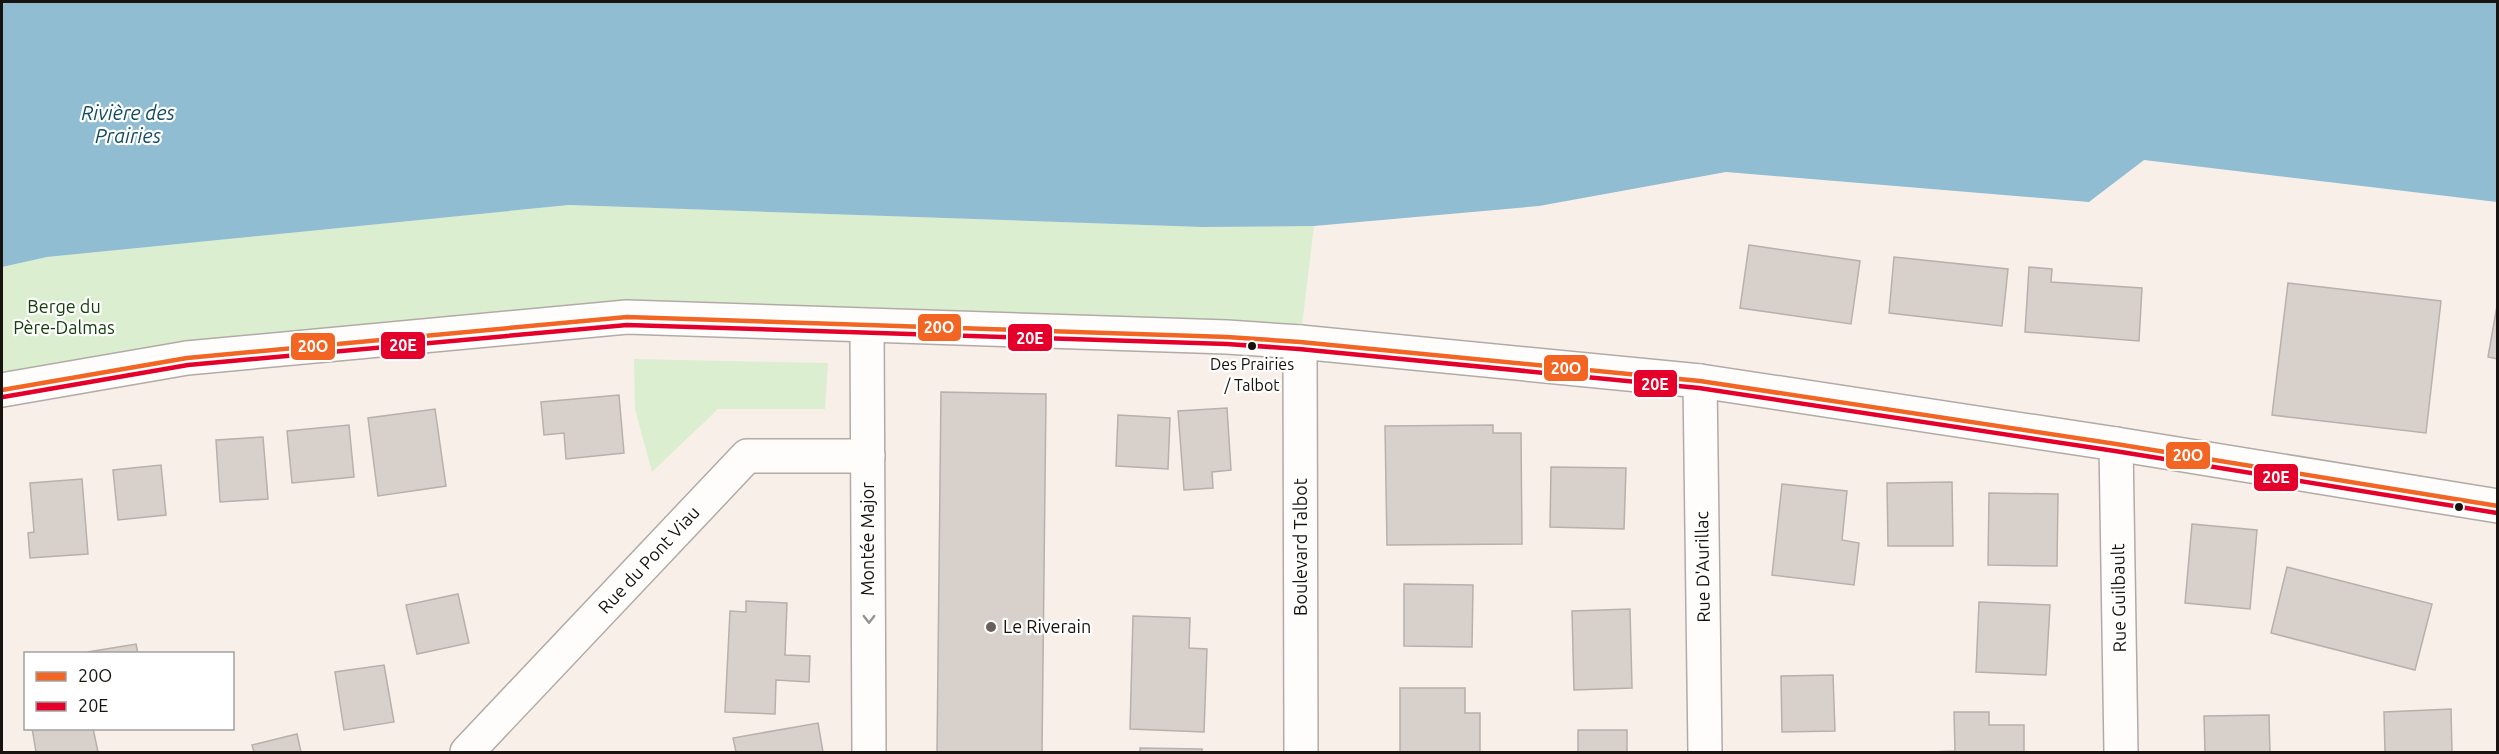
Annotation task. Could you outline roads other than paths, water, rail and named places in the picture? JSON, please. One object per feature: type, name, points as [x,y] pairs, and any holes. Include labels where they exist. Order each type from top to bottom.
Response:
[{"type":"street","points":[[2,390],[187,358],[627,317],[1227,337],[1700,381],[2116,444],[2498,506]]},
{"type":"street","name":"Montée Major","points":[[867,326],[869,753]]},
{"type":"street","name":"Boulevard Talbot","points":[[1300,342],[1301,753]]},
{"type":"street","name":"Rue D'Aurillac","points":[[1700,381],[1705,753]]},
{"type":"street","name":"Rue Guilbault","points":[[2116,444],[2121,753]]},
{"type":"street","name":"Rue du Pont Viau","points":[[467,753],[747,456],[868,456]]},
{"type":"water","name":"Rivière des Prairies","points":[[2,2],[2497,2],[2497,202],[2144,160],[2089,202],[1726,172],[1539,206],[1314,226],[1202,227],[569,205],[47,257],[2,267]]},
{"type":"place","name":"Des Prairies / Talbot","points":[[1252,346]]},
{"type":"place","name":"Le Riverain","points":[[991,627]]},
{"type":"park label","name":"Berge du Père-Dalmas","points":[[64,317]]}]
